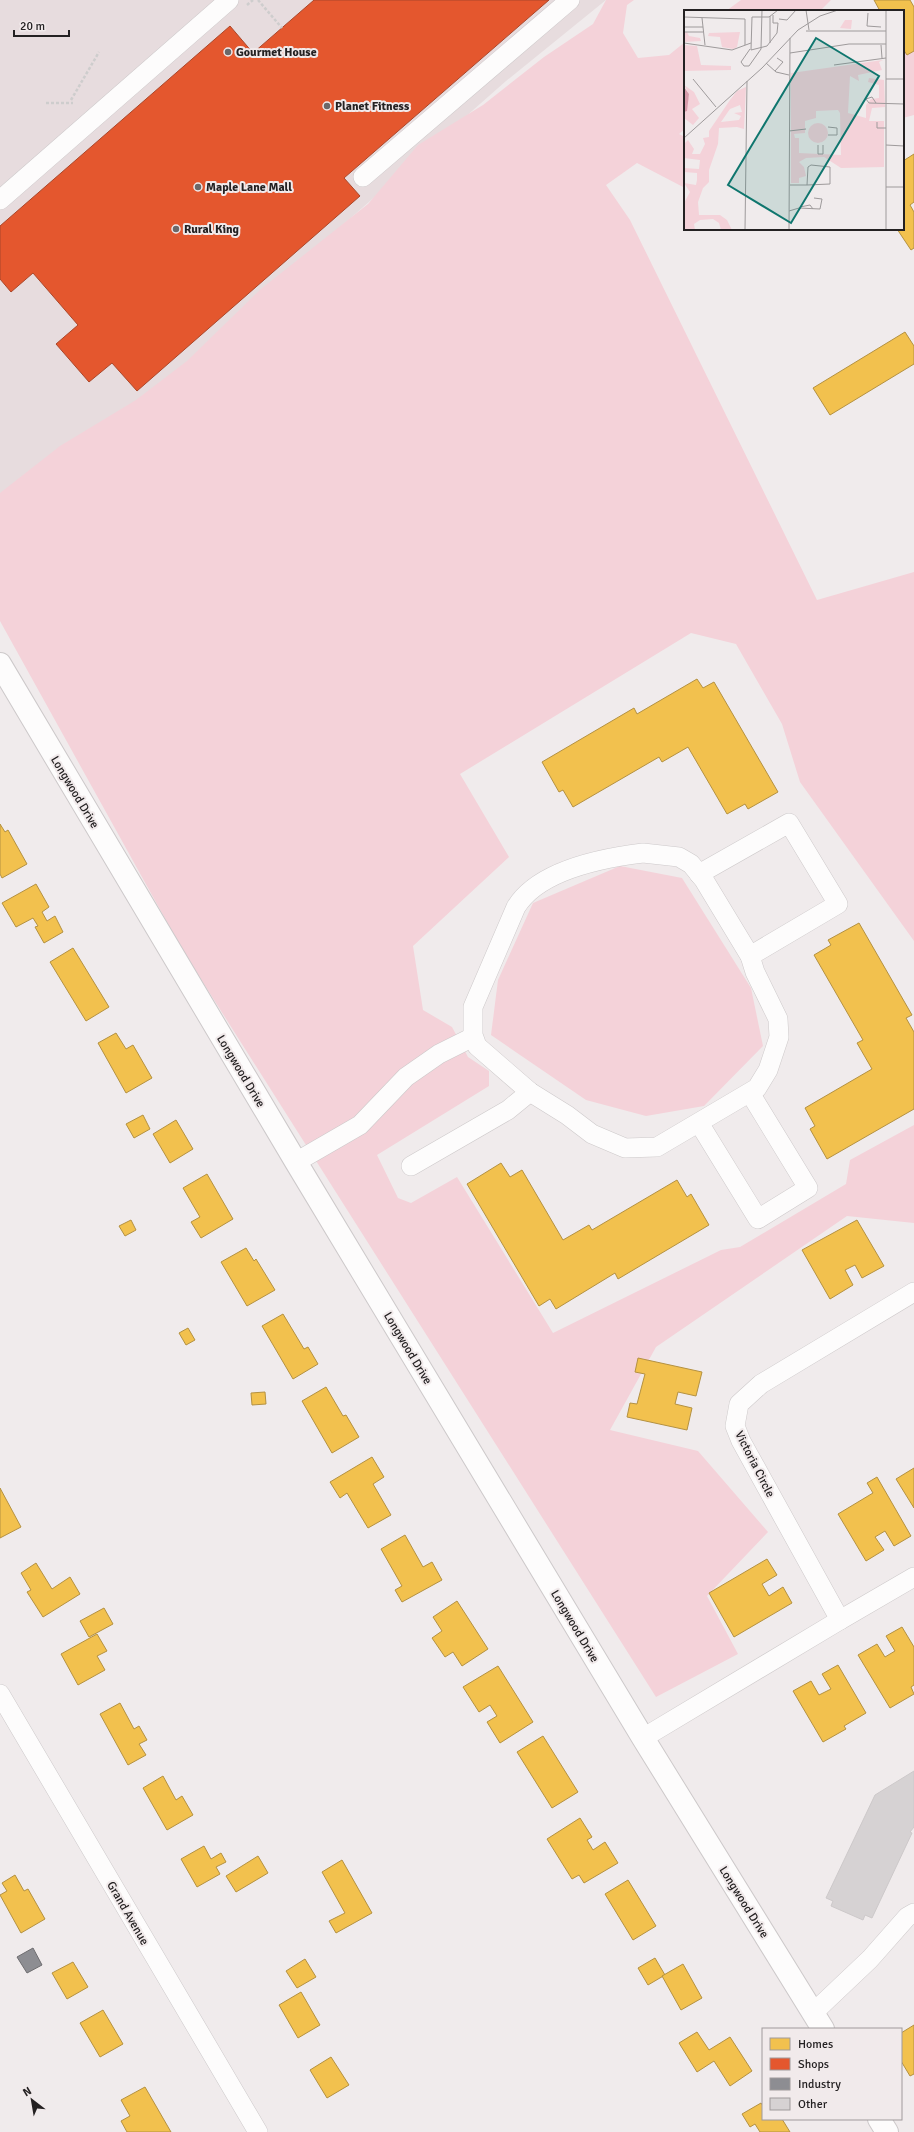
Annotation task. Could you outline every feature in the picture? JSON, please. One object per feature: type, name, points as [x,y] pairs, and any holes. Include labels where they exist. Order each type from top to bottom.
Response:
[{"type":"main road","name":"Longwood Drive","points":[[0,664],[296,1162],[643,1738],[818,2021]]},
{"type":"main road","points":[[880,2120],[887,2132]]},
{"type":"street","points":[[0,200],[229,0]]},
{"type":"street","points":[[363,177],[570,0]]},
{"type":"street","points":[[699,874],[789,823],[838,904],[750,956]]},
{"type":"street","points":[[643,853],[679,857],[691,864],[699,874],[750,956],[755,972],[778,1019],[779,1036],[768,1070],[757,1088],[657,1147],[625,1148],[592,1134],[530,1092],[477,1046],[473,1037],[473,1007],[516,907],[523,895],[532,887],[574,868],[609,857],[643,853]]},
{"type":"street","points":[[296,1162],[360,1125],[406,1077],[440,1054],[473,1037]]},
{"type":"street","points":[[411,1166],[508,1110],[530,1092]]},
{"type":"street","points":[[699,1123],[758,1219],[808,1188],[750,1093]]},
{"type":"street","name":"Victoria Circle","points":[[840,1620],[741,1441],[735,1426],[739,1404],[761,1384],[914,1292]]},
{"type":"street","points":[[643,1738],[914,1576]]},
{"type":"street","name":"Grand Avenue","points":[[0,1694],[258,2132]]},
{"type":"street","points":[[818,2021],[870,1959],[910,1915],[914,1899]]},
{"type":"path","points":[[258,0],[282,28]]},
{"type":"path","points":[[46,103],[72,101],[99,52]]},
{"type":"shaded area","name":"Maple Lane Mall","points":[[0,0],[606,0],[506,81],[72,464],[0,501]]},
{"type":"shaded area","points":[[606,0],[634,0],[627,5],[623,33],[638,58],[669,55],[684,43],[684,130],[679,134],[684,136],[684,187],[637,163],[606,185],[630,220],[817,600],[914,572],[914,941],[800,782],[782,724],[736,644],[691,633],[460,774],[509,857],[413,946],[423,1010],[452,1027],[468,1057],[489,1071],[489,1086],[377,1155],[398,1198],[411,1203],[457,1177],[553,1333],[721,1250],[740,1247],[846,1184],[850,1160],[914,1125],[914,1223],[847,1216],[656,1347],[610,1430],[698,1451],[768,1532],[707,1596],[738,1654],[656,1697],[183,951],[0,621],[0,493],[60,446],[136,400],[187,361],[261,289],[368,204],[418,145],[483,105],[544,57],[593,24]]},
{"type":"shaded area","points":[[741,0],[831,0],[821,10],[727,10]]},
{"type":"shaded area","points":[[914,41],[914,115],[904,118],[904,46]]},
{"type":"shaded area","points":[[620,866],[682,878],[751,988],[763,1046],[704,1106],[646,1116],[586,1100],[491,1035],[498,980],[533,903]]},
{"type":"building: Homes","points":[[874,0],[910,0],[914,7],[914,51],[907,55],[904,50],[904,10],[879,10]]},
{"type":"building: Homes","points":[[914,154],[914,202],[910,205],[914,212],[914,248],[911,250],[898,230],[904,230],[904,160]]},
{"type":"building: Homes","points":[[905,332],[914,346],[914,364],[830,415],[813,388]]},
{"type":"building: Homes","points":[[697,679],[703,688],[714,682],[778,792],[748,809],[745,804],[727,814],[688,747],[662,762],[659,757],[573,807],[563,790],[559,792],[542,762],[634,708],[637,714]]},
{"type":"building: Homes","points":[[0,824],[5,832],[8,830],[27,864],[2,878],[0,874]]},
{"type":"building: Homes","points":[[36,884],[49,907],[42,912],[47,921],[55,916],[63,932],[44,943],[35,927],[38,926],[33,918],[16,927],[2,903]]},
{"type":"building: Homes","points":[[859,923],[912,1015],[906,1018],[914,1032],[914,1109],[827,1159],[810,1129],[815,1126],[805,1108],[872,1069],[857,1043],[863,1040],[814,955],[831,945],[828,940]]},
{"type":"building: Homes","points":[[73,948],[109,1007],[86,1021],[50,962]]},
{"type":"building: Homes","points":[[116,1033],[126,1049],[133,1045],[152,1078],[126,1093],[98,1043]]},
{"type":"building: Homes","points":[[143,1115],[150,1129],[134,1138],[126,1124]]},
{"type":"building: Homes","points":[[176,1120],[193,1149],[170,1163],[153,1134]]},
{"type":"building: Homes","points":[[501,1163],[510,1177],[522,1170],[563,1240],[589,1225],[592,1230],[677,1180],[687,1197],[691,1194],[709,1225],[618,1279],[615,1273],[556,1309],[550,1299],[539,1306],[467,1184]]},
{"type":"building: Homes","points":[[207,1174],[233,1219],[201,1238],[191,1222],[200,1217],[183,1188]]},
{"type":"building: Homes","points":[[131,1220],[136,1230],[125,1236],[119,1226]]},
{"type":"building: Homes","points":[[857,1220],[884,1266],[862,1278],[855,1265],[845,1270],[853,1285],[830,1299],[802,1250]]},
{"type":"building: Homes","points":[[246,1248],[254,1261],[256,1259],[275,1290],[247,1306],[221,1262]]},
{"type":"building: Homes","points":[[283,1314],[304,1349],[308,1347],[318,1364],[293,1379],[262,1326]]},
{"type":"building: Homes","points":[[188,1328],[195,1340],[186,1345],[179,1333]]},
{"type":"building: Homes","points":[[638,1358],[702,1372],[696,1396],[678,1392],[675,1404],[692,1408],[687,1430],[627,1417],[630,1403],[637,1404],[645,1374],[635,1372]]},
{"type":"building: Homes","points":[[326,1387],[343,1416],[346,1415],[359,1437],[332,1453],[302,1401]]},
{"type":"building: Homes","points":[[265,1392],[266,1404],[252,1405],[251,1393]]},
{"type":"building: Homes","points":[[372,1457],[384,1477],[373,1484],[391,1515],[368,1528],[347,1493],[340,1498],[330,1482]]},
{"type":"building: Homes","points":[[914,1468],[914,1508],[896,1479]]},
{"type":"building: Homes","points":[[877,1477],[911,1536],[894,1546],[885,1531],[875,1537],[884,1550],[866,1561],[838,1514],[873,1493],[867,1483]]},
{"type":"building: Homes","points":[[0,1488],[21,1527],[0,1538]]},
{"type":"building: Homes","points":[[405,1535],[423,1567],[432,1562],[442,1580],[402,1602],[395,1590],[402,1586],[381,1549]]},
{"type":"building: Homes","points":[[767,1559],[777,1575],[762,1584],[769,1596],[783,1587],[792,1603],[734,1637],[709,1593]]},
{"type":"building: Homes","points":[[36,1563],[52,1589],[70,1577],[80,1594],[43,1617],[27,1592],[31,1590],[21,1573]]},
{"type":"building: Homes","points":[[457,1601],[488,1649],[462,1666],[453,1652],[445,1657],[432,1638],[442,1631],[433,1617]]},
{"type":"building: Homes","points":[[104,1608],[113,1624],[89,1637],[80,1621]]},
{"type":"building: Homes","points":[[902,1627],[914,1647],[914,1685],[911,1687],[914,1694],[890,1708],[858,1655],[877,1644],[885,1657],[895,1651],[886,1636]]},
{"type":"building: Homes","points":[[97,1634],[107,1651],[97,1656],[105,1670],[78,1685],[61,1654]]},
{"type":"building: Homes","points":[[838,1665],[866,1713],[844,1726],[846,1729],[823,1742],[793,1691],[811,1681],[819,1695],[831,1689],[822,1674]]},
{"type":"building: Homes","points":[[498,1666],[533,1722],[500,1743],[487,1722],[497,1716],[490,1705],[479,1712],[463,1687]]},
{"type":"building: Homes","points":[[120,1703],[134,1729],[139,1726],[147,1740],[139,1744],[146,1755],[128,1765],[100,1714]]},
{"type":"building: Homes","points":[[543,1736],[578,1792],[552,1808],[517,1752]]},
{"type":"building: Homes","points":[[163,1776],[176,1800],[182,1796],[193,1815],[167,1830],[143,1788]]},
{"type":"building: Homes","points":[[580,1818],[592,1837],[587,1840],[593,1850],[605,1842],[618,1863],[584,1883],[579,1875],[572,1879],[547,1839]]},
{"type":"building: Homes","points":[[204,1846],[211,1859],[221,1853],[226,1862],[216,1867],[220,1874],[197,1887],[181,1859]]},
{"type":"building: Homes","points":[[258,1856],[268,1873],[236,1892],[226,1876]]},
{"type":"building: Homes","points":[[342,1860],[372,1913],[336,1933],[329,1921],[345,1913],[322,1872]]},
{"type":"building: Homes","points":[[15,1875],[24,1891],[28,1889],[45,1919],[21,1933],[0,1895],[7,1891],[2,1883]]},
{"type":"building: Homes","points":[[628,1880],[656,1926],[633,1940],[605,1894]]},
{"type":"building: Homes","points":[[655,1958],[665,1975],[648,1985],[638,1968]]},
{"type":"building: Homes","points":[[305,1959],[316,1977],[297,1988],[286,1971]]},
{"type":"building: Homes","points":[[73,1962],[88,1987],[67,1999],[52,1973]]},
{"type":"building: Homes","points":[[683,1964],[702,1998],[681,2010],[662,1976]]},
{"type":"building: Homes","points":[[301,1992],[320,2025],[298,2038],[279,2005]]},
{"type":"building: Homes","points":[[103,2010],[123,2044],[100,2057],[80,2023]]},
{"type":"building: Homes","points":[[914,2025],[914,2074],[910,2076],[902,2063],[902,2032]]},
{"type":"building: Homes","points":[[697,2032],[709,2050],[730,2037],[752,2071],[730,2086],[714,2061],[697,2072],[679,2043]]},
{"type":"building: Homes","points":[[331,2057],[349,2085],[327,2098],[310,2070]]},
{"type":"building: Homes","points":[[145,2087],[171,2132],[127,2132],[121,2121],[130,2116],[121,2100]]},
{"type":"building: Homes","points":[[761,2103],[762,2120],[783,2120],[790,2132],[760,2132],[755,2124],[750,2127],[742,2114]]},
{"type":"building: Shops","name":"Maple Lane Mall","points":[[314,0],[549,0],[344,178],[360,196],[137,391],[112,363],[89,382],[56,344],[78,325],[33,273],[11,292],[0,279],[0,226],[230,26],[253,53]]},
{"type":"building: Industry","points":[[33,1948],[42,1965],[27,1973],[17,1957]]},
{"type":"building: Other","points":[[914,1771],[914,1827],[910,1832],[912,1833],[872,1918],[865,1915],[863,1920],[831,1906],[833,1901],[826,1898],[875,1795]]},
{"type":"place","name":"Gourmet House","points":[[228,52]]},
{"type":"place","name":"Planet Fitness","points":[[327,106]]},
{"type":"place","name":"Maple Lane Mall","points":[[198,187]]},
{"type":"place","name":"Rural King","points":[[176,229]]}]
